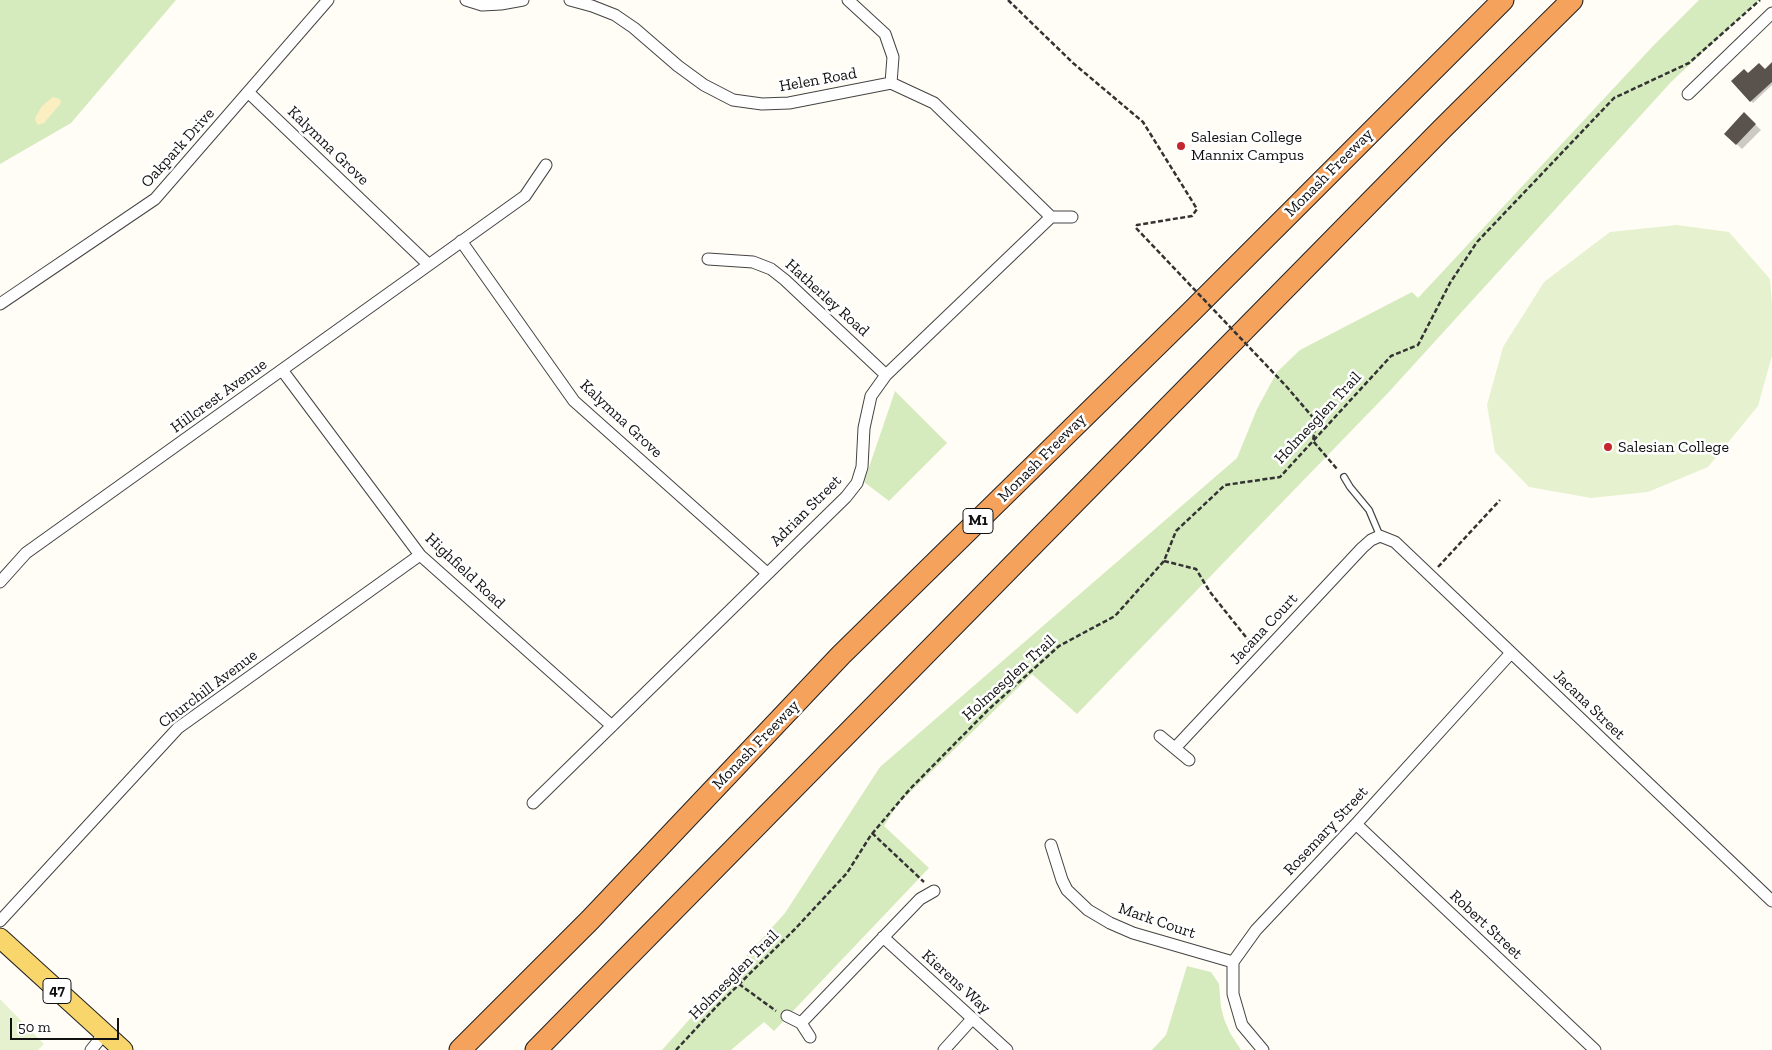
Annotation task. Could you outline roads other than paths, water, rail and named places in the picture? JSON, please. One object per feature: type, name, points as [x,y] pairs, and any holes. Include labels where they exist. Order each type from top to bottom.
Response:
[{"type":"highway","name":"Monash Freeway","points":[[460,1050],[590,920],[842,655],[1198,305],[1503,0]]},
{"type":"highway","points":[[536,1050],[1442,129],[1572,0]]},
{"type":"main road","name":"47","points":[[0,938],[115,1044]]},
{"type":"street","name":"Oakpark Drive","points":[[0,304],[155,199],[328,0]]},
{"type":"street","points":[[466,0],[482,5],[523,0]]},
{"type":"street","name":"Helen Road","points":[[570,0],[614,15],[634,28],[678,66],[704,85],[733,100],[762,104],[789,103],[891,83]]},
{"type":"street","points":[[848,0],[885,34],[893,57],[891,83],[934,103],[1051,217],[1072,217]]},
{"type":"street","points":[[1688,94],[1772,12]]},
{"type":"street","name":"Kalymna Grove","points":[[248,92],[428,264]]},
{"type":"street","name":"Hillcrest Avenue","points":[[0,582],[26,553],[428,264],[526,196],[546,165]]},
{"type":"street","name":"Adrian Street","points":[[533,803],[846,497],[857,483],[862,467],[864,428],[871,396],[886,375],[1051,217]]},
{"type":"street","name":"Kalymna Grove","points":[[461,241],[574,401],[768,573]]},
{"type":"street","name":"Hatherley Road","points":[[708,259],[753,262],[771,269],[886,375]]},
{"type":"street","name":"Highfield Road","points":[[282,370],[420,554],[612,726]]},
{"type":"street","name":"Jacana Street","points":[[1380,536],[1396,542],[1772,901]]},
{"type":"street","name":"Jacana Court","points":[[1175,748],[1362,548],[1371,540],[1380,536]]},
{"type":"street","name":"Churchill Avenue","points":[[0,921],[178,728],[420,554]]},
{"type":"street","name":"Rosemary Street","points":[[1233,962],[1256,930],[1356,824],[1511,653]]},
{"type":"street","points":[[1160,736],[1189,760]]},
{"type":"street","name":"Robert Street","points":[[1356,824],[1595,1050]]},
{"type":"street","name":"Mark Court","points":[[1052,845],[1062,880],[1067,890],[1077,901],[1094,914],[1133,934],[1233,962]]},
{"type":"street","points":[[802,1023],[920,899],[934,891]]},
{"type":"street","name":"Kierens Way","points":[[883,937],[1007,1050]]},
{"type":"street","points":[[1233,962],[1233,994],[1242,1025],[1263,1050]]},
{"type":"street","points":[[786,1016],[802,1023],[810,1037]]},
{"type":"street","points":[[944,1050],[972,1019]]},
{"type":"street","points":[[91,1050],[115,1044]]},
{"type":"lane","points":[[1344,477],[1369,510],[1380,536]]},
{"type":"place","name":"Salesian College Mannix Campus","points":[[1181,146]]},
{"type":"place","name":"Salesian College","points":[[1608,447]]}]
